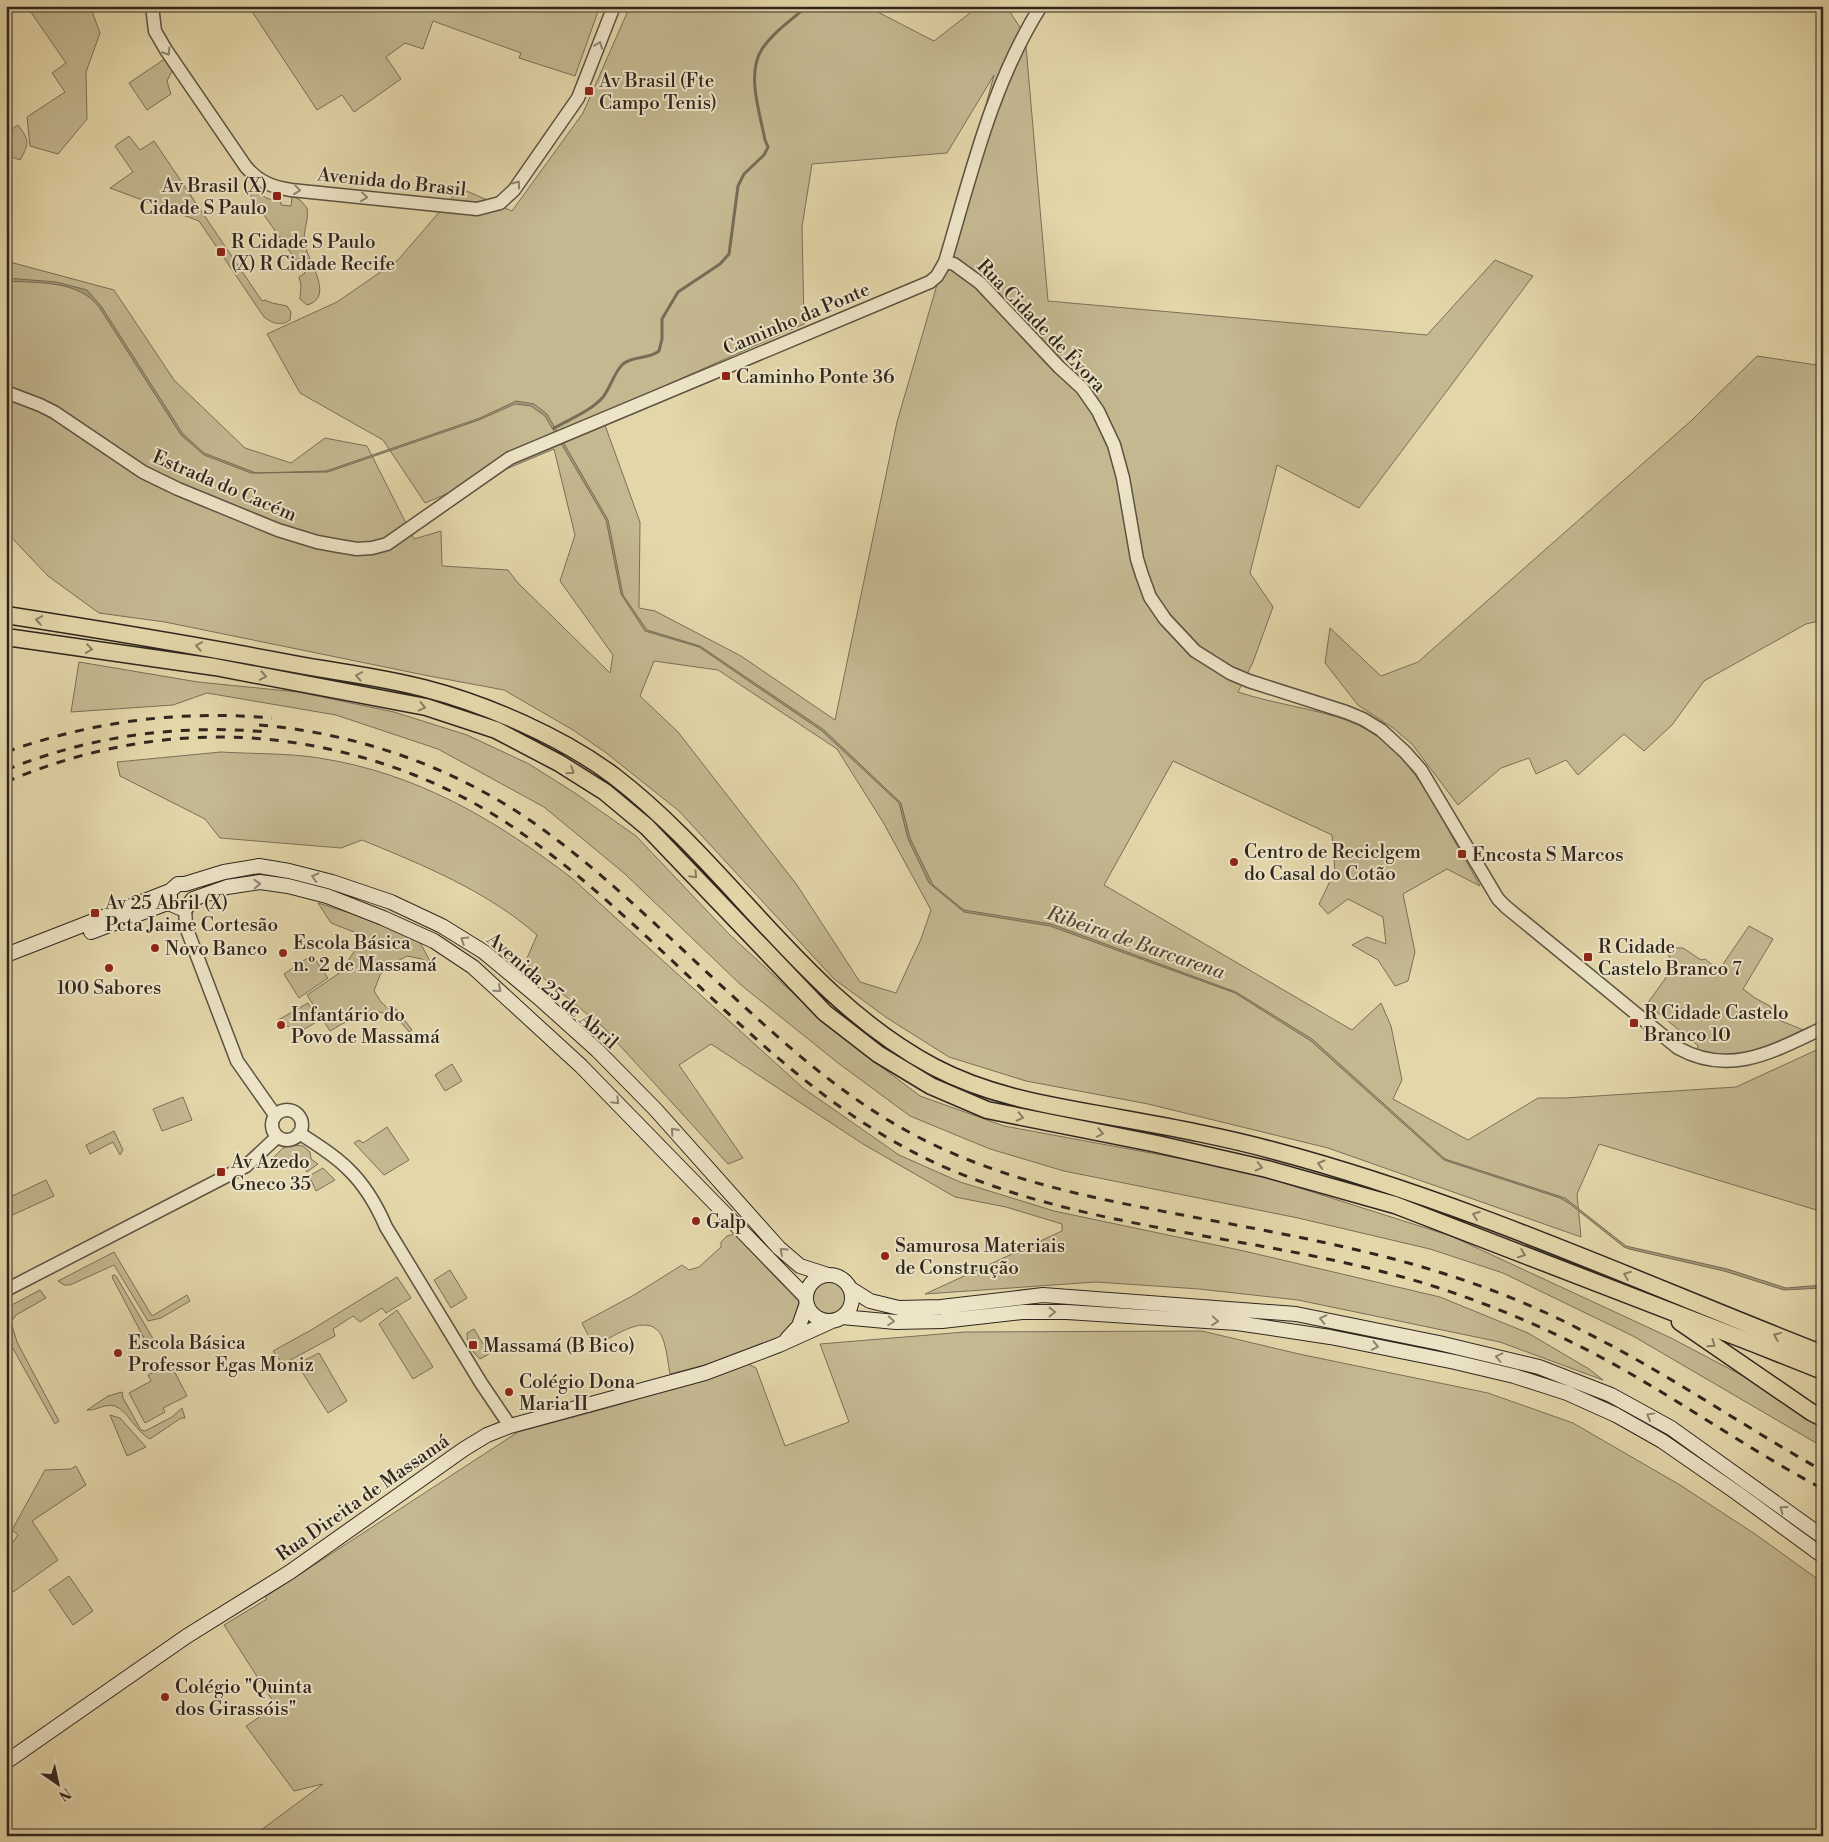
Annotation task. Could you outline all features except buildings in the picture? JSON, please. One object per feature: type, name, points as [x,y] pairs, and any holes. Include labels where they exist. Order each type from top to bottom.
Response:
[{"type":"highway","points":[[6,616],[183,642],[414,686],[494,710],[562,743],[612,774],[654,810],[719,874],[780,941],[836,998],[885,1036],[934,1067],[993,1092],[1272,1150],[1404,1189],[1525,1234],[1823,1354]]},
{"type":"highway","points":[[6,637],[215,667],[416,705],[496,730],[566,768],[604,792],[647,827],[825,1013],[878,1054],[931,1086],[987,1110],[1157,1144],[1267,1169],[1395,1205],[1823,1372]]},
{"type":"highway","points":[[1657,1306],[1757,1376],[1823,1418]]},
{"type":"main road","name":"Avenida 25 de Abril","points":[[6,965],[170,896],[174,885],[185,884],[224,872],[259,866],[332,882],[391,902],[442,926],[484,952],[538,997],[597,1050],[656,1110],[779,1248],[800,1266],[825,1274]]},
{"type":"main road","name":"Avenida 25 de Abril","points":[[189,903],[227,887],[260,882],[288,886],[335,899],[434,941],[473,967],[581,1066],[806,1301]]},
{"type":"main road","points":[[170,896],[176,907],[189,903],[191,888],[185,884]]},
{"type":"main road","name":"Avenida 25 de Abril","points":[[6,955],[170,896]]},
{"type":"main road","points":[[837,1319],[851,1305],[851,1290],[847,1282],[841,1277],[825,1274],[811,1282],[807,1288],[806,1301],[810,1313],[824,1321],[837,1319],[896,1322],[942,1321],[1022,1312],[1067,1312],[1237,1323],[1330,1337],[1514,1376],[1566,1392],[1616,1415],[1662,1441],[1823,1556]]},
{"type":"main road","points":[[851,1290],[870,1301],[899,1308],[941,1307],[1043,1295],[1296,1314],[1439,1343],[1539,1367],[1611,1395],[1671,1428],[1823,1537]]},
{"type":"main road","name":"Rua Direita de Massamá","points":[[779,1345],[790,1337],[799,1326],[806,1301]]},
{"type":"main road","name":"Rua Direita de Massamá","points":[[6,1762],[181,1640],[290,1572],[464,1449],[487,1435],[510,1426],[705,1373],[779,1345],[837,1319]]},
{"type":"street","name":"Avenida do Brasil","points":[[152,6],[155,31],[166,50],[246,166],[259,179],[275,187],[291,190],[477,209],[500,203],[514,190],[578,98],[614,6]]},
{"type":"street","name":"Caminho da Ponte","points":[[414,526],[510,458],[930,282],[937,276],[945,262],[993,102],[1009,66],[1041,6]]},
{"type":"street","name":"Rua Cidade de Évora","points":[[945,262],[954,264],[980,283],[1082,388],[1098,411],[1114,445],[1123,478],[1137,559],[1150,597],[1165,619],[1195,651],[1230,673],[1249,681],[1346,712],[1381,730],[1421,770],[1498,898],[1506,908],[1678,1048],[1691,1055],[1717,1062],[1732,1062],[1776,1050],[1823,1028]]},
{"type":"street","name":"Estrada do Cacém","points":[[6,392],[54,412],[143,472],[250,520],[278,530],[316,542],[357,549],[387,544],[414,526]]},
{"type":"street","points":[[189,903],[186,927],[238,1061],[275,1115]]},
{"type":"street","points":[[284,1110],[293,1111],[297,1114],[302,1123],[299,1133],[292,1139],[282,1139],[274,1134],[271,1124],[275,1115],[284,1110]]},
{"type":"street","points":[[299,1133],[348,1168],[376,1205],[386,1227],[453,1335],[480,1383],[510,1426]]},
{"type":"street","points":[[6,1290],[246,1166],[278,1137]]},
{"type":"shaded area","points":[[31,6],[90,6],[100,33],[86,72],[87,119],[58,154],[30,146],[27,117],[65,92],[52,73],[66,63],[28,8]]},
{"type":"shaded area","points":[[253,6],[600,6],[575,76],[519,58],[521,53],[433,21],[423,49],[405,43],[386,57],[401,79],[354,112],[342,95],[317,110],[251,10]]},
{"type":"shaded area","points":[[630,6],[866,6],[934,41],[979,6],[1006,6],[1025,35],[1048,301],[1427,335],[1495,260],[1533,276],[1359,508],[1277,465],[1250,573],[1273,607],[1253,662],[1238,692],[1349,721],[1369,731],[1386,743],[1415,775],[1427,793],[1459,849],[1458,851],[1463,860],[1465,859],[1480,886],[1447,869],[1403,894],[1415,952],[1408,981],[1395,986],[1378,960],[1352,945],[1367,937],[1386,944],[1383,917],[1348,899],[1328,914],[1319,904],[1335,871],[1332,835],[1173,761],[1104,885],[1352,1030],[1381,1003],[1391,1026],[1402,1080],[1393,1099],[1468,1140],[1538,1098],[1736,1087],[1823,1047],[1823,1212],[1599,1144],[1577,1194],[1581,1237],[1328,1148],[1148,1104],[1026,1081],[949,1057],[887,1018],[834,979],[679,811],[605,752],[573,730],[504,690],[165,622],[99,613],[48,576],[11,537],[6,538],[6,261],[114,290],[174,380],[245,448],[291,463],[325,438],[367,446],[414,539],[441,531],[442,566],[508,570],[518,583],[610,673],[613,655],[560,581],[575,535],[554,449],[425,503],[383,440],[300,393],[267,334],[337,302],[398,260],[460,188],[512,211],[583,113]],"holes":[[[994,75],[897,422],[835,720],[741,656],[655,611],[639,608],[640,522],[601,414],[804,324],[802,227],[812,164],[947,153]],[[654,661],[718,670],[837,749],[883,822],[931,910],[921,939],[896,993],[860,982],[797,885],[678,732],[640,696]]]},
{"type":"shaded area","points":[[169,56],[175,65],[167,81],[171,94],[147,110],[129,83]]},
{"type":"shaded area","points":[[18,125],[27,142],[20,160],[6,155],[6,133]]},
{"type":"shaded area","points":[[129,136],[140,150],[154,141],[262,301],[265,300],[287,306],[291,312],[290,320],[277,323],[264,317],[199,221],[110,188],[133,172],[115,146]]},
{"type":"shaded area","points":[[255,185],[258,187],[257,190],[266,198],[273,200],[274,197],[281,197],[281,205],[291,206],[292,196],[300,200],[307,208],[304,240],[319,286],[319,294],[316,301],[307,305],[300,299],[301,285],[299,277],[305,273],[247,191]]},
{"type":"shaded area","points":[[6,278],[56,282],[87,290],[101,306],[183,434],[204,453],[256,473],[251,473],[204,455],[181,435],[99,307],[91,298],[69,287],[44,283],[6,281]]},
{"type":"shaded area","points":[[1757,356],[1823,366],[1823,620],[1806,624],[1704,681],[1672,725],[1644,751],[1624,734],[1578,775],[1566,760],[1536,774],[1529,758],[1501,768],[1458,805],[1412,744],[1393,728],[1358,705],[1325,663],[1330,628],[1381,676],[1418,662],[1692,420]]},
{"type":"shaded area","points":[[516,401],[534,404],[547,414],[608,520],[623,595],[647,630],[700,646],[824,730],[901,803],[910,838],[933,885],[964,910],[1051,924],[1236,992],[1312,1039],[1445,1159],[1565,1198],[1626,1246],[1727,1269],[1786,1288],[1823,1285],[1823,1288],[1784,1290],[1724,1271],[1624,1247],[1560,1198],[1444,1160],[1311,1041],[1235,993],[1050,926],[964,912],[929,883],[908,839],[899,803],[822,731],[699,647],[645,631],[621,594],[606,520],[545,416],[531,406],[515,404],[479,420],[328,472],[260,473],[326,471],[480,418]]},
{"type":"shaded area","points":[[79,662],[198,682],[298,692],[394,712],[467,735],[529,764],[575,793],[636,836],[729,934],[834,1031],[920,1096],[1004,1126],[1243,1170],[1451,1236],[1671,1338],[1745,1377],[1823,1422],[1823,1447],[1633,1336],[1503,1273],[1430,1249],[1298,1218],[1064,1171],[990,1149],[910,1116],[838,1063],[741,985],[624,873],[544,807],[438,749],[336,715],[207,693],[173,705],[71,712]]},
{"type":"shaded area","points":[[221,752],[307,756],[355,765],[422,787],[485,819],[515,837],[573,879],[803,1088],[899,1155],[960,1182],[1054,1211],[1244,1251],[1440,1297],[1528,1333],[1589,1369],[1603,1380],[1500,1342],[1298,1300],[1199,1289],[1096,1282],[925,1294],[1062,1231],[1062,1224],[1006,1207],[955,1197],[863,1144],[711,1044],[679,1065],[743,1158],[728,1164],[603,1027],[525,963],[537,935],[497,905],[454,880],[362,840],[341,848],[220,838],[205,819],[120,776],[117,762]]},
{"type":"shaded area","points":[[318,903],[369,919],[418,939],[436,972],[422,959],[407,956],[388,966],[380,975],[374,991],[381,1002],[391,1011],[396,1009],[412,1030],[409,1032],[395,1015],[378,1012],[361,1013],[330,1031],[307,995],[341,972],[364,936],[331,923]]},
{"type":"shaded area","points":[[1749,926],[1773,939],[1743,989],[1770,1006],[1779,1020],[1808,1032],[1734,1058],[1697,1052],[1698,1046],[1695,1043],[1647,1004],[1665,979],[1671,961],[1666,948],[1683,948],[1701,960],[1705,959],[1719,970]]},
{"type":"shaded area","points":[[312,955],[328,978],[299,998],[284,974]]},
{"type":"shaded area","points":[[308,1003],[318,1021],[303,1030],[287,1026],[283,1027],[278,1020]]},
{"type":"shaded area","points":[[452,1064],[462,1081],[445,1091],[435,1075]]},
{"type":"shaded area","points":[[183,1097],[192,1120],[162,1131],[153,1109]]},
{"type":"shaded area","points":[[387,1127],[409,1160],[384,1175],[354,1143],[359,1140],[363,1143]]},
{"type":"shaded area","points":[[114,1131],[123,1150],[120,1155],[113,1142],[90,1154],[86,1145]]},
{"type":"shaded area","points":[[292,1145],[303,1146],[310,1152],[311,1159],[318,1164],[307,1172],[299,1161],[281,1168],[272,1159],[283,1148]]},
{"type":"shaded area","points":[[323,1168],[335,1180],[316,1191],[309,1176]]},
{"type":"shaded area","points":[[46,1180],[54,1196],[6,1218],[6,1199]]},
{"type":"shaded area","points":[[734,1234],[799,1302],[793,1322],[785,1333],[763,1346],[747,1352],[670,1374],[664,1342],[659,1331],[651,1326],[632,1327],[594,1347],[582,1323],[634,1295],[682,1265],[689,1270],[699,1267],[721,1247],[721,1242],[727,1236]]},
{"type":"shaded area","points":[[114,1252],[152,1316],[187,1295],[190,1301],[161,1318],[148,1321],[114,1265],[70,1285],[64,1285],[58,1281]]},
{"type":"shaded area","points":[[450,1270],[467,1298],[451,1308],[434,1280]]},
{"type":"shaded area","points":[[114,1275],[155,1342],[148,1346],[113,1279],[112,1276]]},
{"type":"shaded area","points":[[397,1277],[411,1298],[386,1313],[382,1308],[360,1322],[353,1316],[333,1329],[335,1336],[283,1364],[273,1351],[311,1330]]},
{"type":"shaded area","points":[[830,1282],[837,1283],[842,1287],[846,1292],[846,1306],[842,1311],[837,1315],[830,1316],[823,1315],[818,1311],[814,1306],[813,1299],[814,1292],[818,1287],[823,1283]]},
{"type":"shaded area","points":[[40,1290],[46,1298],[16,1315],[11,1322],[17,1342],[59,1421],[55,1424],[6,1336],[6,1308]]},
{"type":"shaded area","points":[[397,1310],[433,1367],[413,1379],[379,1324]]},
{"type":"shaded area","points":[[474,1329],[489,1354],[480,1359],[473,1351],[468,1340],[467,1333]]},
{"type":"shaded area","points":[[1202,1331],[1299,1354],[1488,1393],[1573,1423],[1680,1485],[1755,1534],[1823,1583],[1823,1836],[253,1836],[323,1784],[294,1791],[246,1726],[276,1706],[224,1625],[267,1599],[265,1597],[518,1432],[611,1407],[748,1364],[756,1368],[785,1446],[849,1422],[820,1344],[965,1332]]},
{"type":"shaded area","points":[[319,1353],[347,1401],[328,1413],[297,1364]]},
{"type":"shaded area","points":[[170,1363],[187,1396],[163,1408],[165,1412],[145,1423],[129,1393],[151,1381],[148,1375]]},
{"type":"shaded area","points":[[122,1392],[123,1398],[141,1430],[145,1431],[172,1417],[182,1408],[185,1418],[181,1418],[150,1439],[140,1432],[124,1412],[115,1406],[111,1405],[87,1410],[108,1396]]},
{"type":"shaded area","points":[[110,1415],[120,1418],[146,1447],[127,1456]]},
{"type":"shaded area","points":[[76,1466],[86,1485],[32,1521],[58,1560],[6,1597],[6,1552],[18,1535],[12,1530],[45,1470],[71,1469]]},
{"type":"shaded area","points":[[69,1576],[93,1611],[73,1625],[49,1590]]},
{"type":"waterway","points":[[554,428],[586,411],[598,402],[606,393],[617,371],[627,361],[650,356],[659,351],[662,339],[662,319],[678,292],[720,264],[729,254],[738,186],[744,174],[764,155],[768,147],[756,94],[755,70],[757,59],[762,49],[772,37],[807,6]]},
{"type":"railway","points":[[6,752],[71,732],[137,720],[204,716],[272,718]]},
{"type":"railway","points":[[259,725],[295,729],[367,744],[435,769],[500,801],[531,821],[579,857],[759,1020],[830,1080],[880,1115],[936,1146],[995,1170],[1088,1196],[1380,1255],[1479,1285],[1564,1321],[1615,1348],[1823,1471]]},
{"type":"railway","points":[[6,770],[37,758],[69,749],[134,735],[200,730],[267,732]]},
{"type":"railway","points":[[6,782],[68,759],[100,751],[133,744],[199,737],[232,737],[299,743],[366,758],[398,769],[461,796],[520,832],[574,873],[625,917],[774,1054],[826,1097],[882,1134],[942,1166],[1001,1189],[1062,1207],[1375,1270],[1436,1287],[1486,1305],[1536,1325],[1608,1361],[1823,1489]]},
{"type":"place","name":"Av Brasil (Fte Campo Tenis)","points":[[589,91]]},
{"type":"place","name":"Av Brasil (X) Cidade S Paulo","points":[[277,196]]},
{"type":"place","name":"R Cidade S Paulo (X) R Cidade Recife","points":[[221,252]]},
{"type":"place","name":"Caminho Ponte 36","points":[[726,376]]},
{"type":"place","name":"Encosta S Marcos","points":[[1462,854]]},
{"type":"place","name":"Centro de Reciclgem do Casal do Cotão","points":[[1234,862]]},
{"type":"place","name":"Av 25 Abril (X) Pcta Jaime Cortesão","points":[[95,913]]},
{"type":"place","name":"Novo Banco","points":[[155,948]]},
{"type":"place","name":"Escola Básica n.º 2 de Massamá","points":[[283,953]]},
{"type":"place","name":"R Cidade Castelo Branco 7","points":[[1588,957]]},
{"type":"place","name":"100 Sabores","points":[[109,968]]},
{"type":"place","name":"R Cidade Castelo Branco 10","points":[[1634,1023]]},
{"type":"place","name":"Infantário do Povo de Massamá","points":[[281,1025]]},
{"type":"place","name":"Av Azedo Gneco 35","points":[[221,1172]]},
{"type":"place","name":"Galp","points":[[696,1221]]},
{"type":"place","name":"Samurosa Materiais de Construção","points":[[885,1256]]},
{"type":"place","name":"Massamá (B Bico)","points":[[473,1345]]},
{"type":"place","name":"Escola Básica Professor Egas Moniz","points":[[118,1353]]},
{"type":"place","name":"Colégio Dona Maria II","points":[[509,1392]]},
{"type":"place","name":"Colégio \"Quinta dos Girassóis\"","points":[[165,1697]]},
{"type":"water label","name":"Ribeira de Barcarena","points":[[1136,942]]}]
